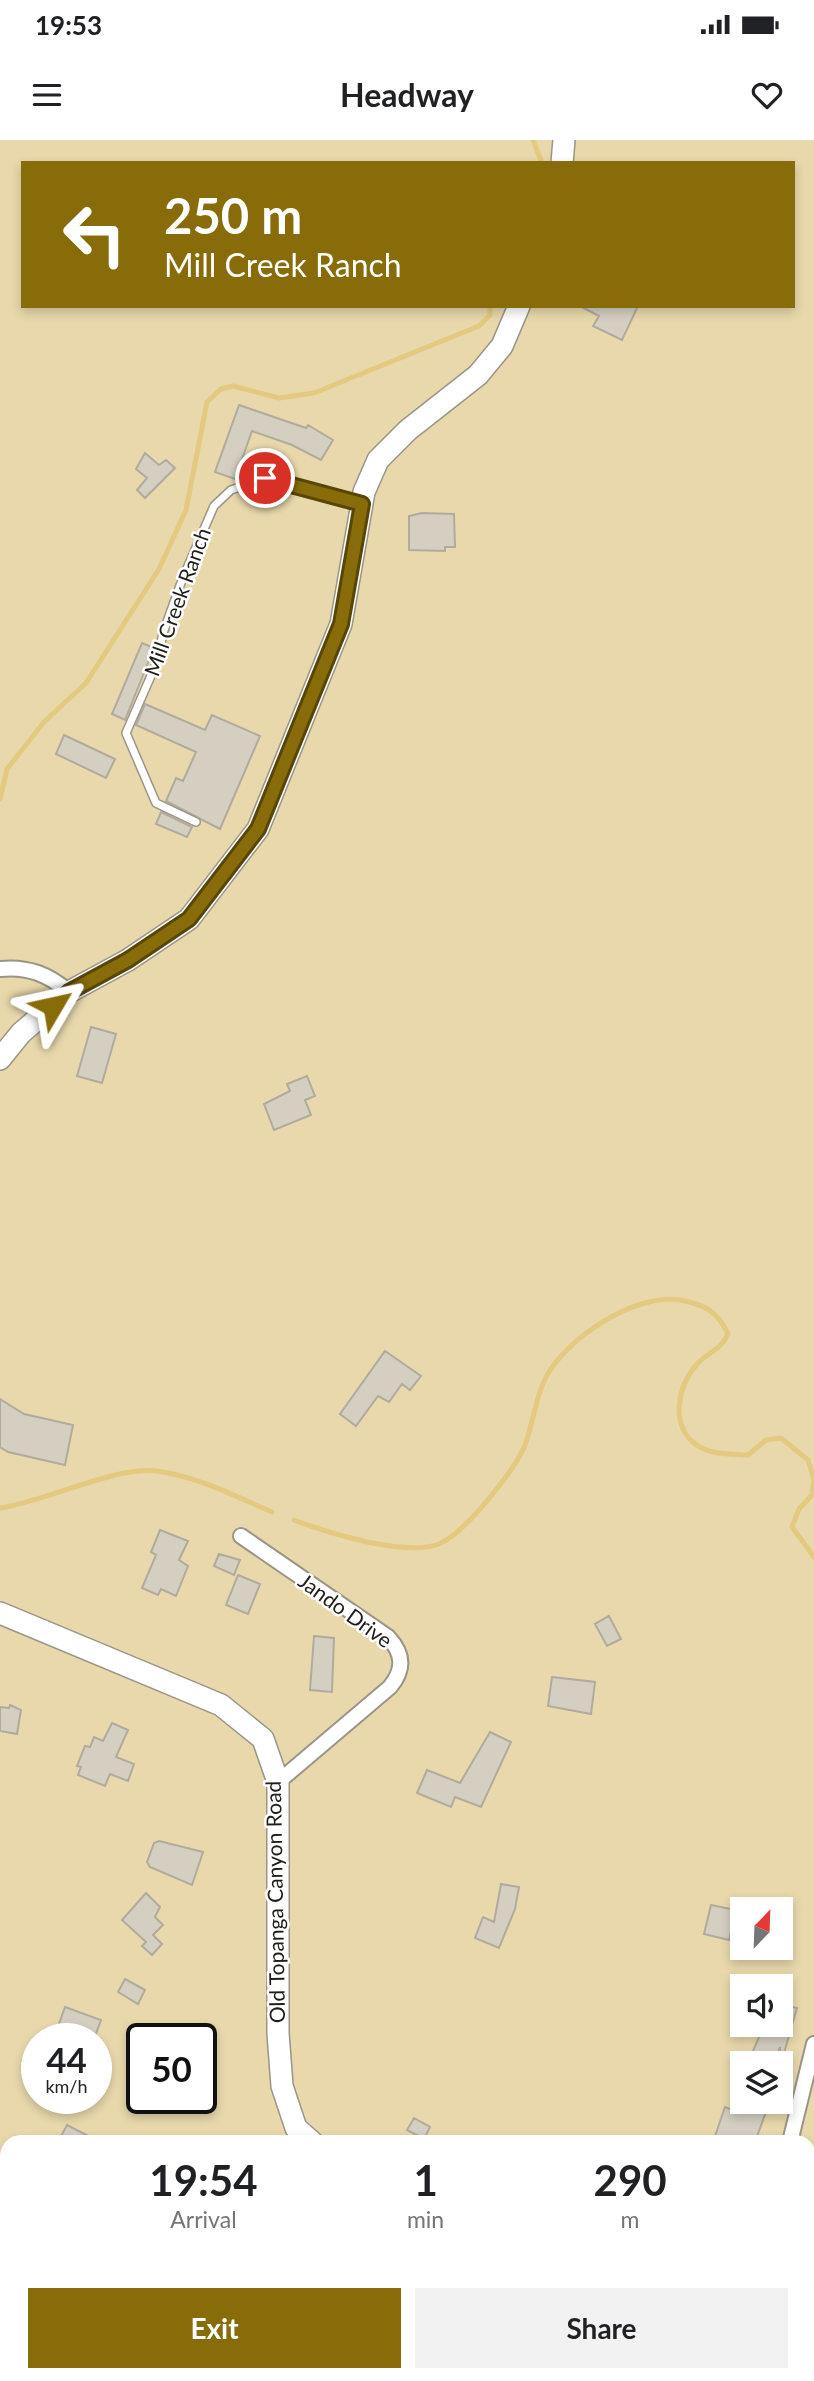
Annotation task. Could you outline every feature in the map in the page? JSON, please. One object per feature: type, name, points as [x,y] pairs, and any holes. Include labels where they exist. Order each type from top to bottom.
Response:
[{"type":"main road","points":[[562,161],[564,140]]},
{"type":"main road","points":[[0,1059],[21,1033],[69,992],[128,960],[189,919],[258,829],[341,624],[362,504],[378,460],[408,430],[478,375],[502,346],[518,308]]},
{"type":"main road","name":"Old Topanga Canyon Road","points":[[0,1613],[221,1705],[264,1739],[278,1782],[278,2033],[282,2079],[296,2128],[304,2135]]},
{"type":"street","points":[[0,969],[18,967],[37,971],[69,992]]},
{"type":"street","name":"Jando Drive","points":[[242,1536],[388,1637],[396,1646],[402,1662],[396,1680],[390,1687],[278,1782]]},
{"type":"street","points":[[792,2135],[814,2044]]},
{"type":"lane","name":"Mill Creek Ranch","points":[[196,822],[156,803],[126,733],[157,662],[163,633],[182,580],[214,506],[231,490],[265,478],[362,504]]},
{"type":"shaded area","points":[[0,140],[814,140],[814,2135],[0,2135]]},
{"type":"building","points":[[584,308],[637,308],[622,340],[593,326],[599,316]]},
{"type":"building","points":[[239,405],[306,428],[308,425],[333,440],[321,460],[292,445],[252,431],[235,479],[215,472]]},
{"type":"building","points":[[145,453],[159,465],[166,460],[175,468],[145,498],[137,490],[147,478],[136,469]]},
{"type":"building","points":[[422,513],[454,514],[455,547],[445,547],[445,551],[409,550],[409,516]]},
{"type":"building","points":[[142,643],[154,648],[125,720],[112,714]]},
{"type":"building","points":[[145,704],[205,730],[212,715],[260,736],[220,829],[166,801],[176,778],[183,781],[196,752],[136,725]]},
{"type":"building","points":[[64,735],[115,759],[106,778],[56,754]]},
{"type":"building","points":[[161,812],[192,827],[187,837],[156,824]]},
{"type":"building","points":[[91,1027],[116,1034],[102,1083],[77,1076]]},
{"type":"building","points":[[307,1076],[315,1096],[305,1100],[311,1115],[274,1130],[264,1104],[290,1091],[287,1084]]},
{"type":"building","points":[[385,1351],[421,1376],[410,1390],[402,1384],[389,1402],[378,1396],[356,1426],[340,1414]]},
{"type":"building","points":[[0,1399],[24,1414],[73,1425],[65,1465],[8,1452],[0,1447]]},
{"type":"building","points":[[160,1530],[188,1541],[179,1560],[188,1566],[176,1596],[161,1589],[158,1595],[142,1588],[156,1555],[151,1552]]},
{"type":"building","points":[[219,1554],[240,1560],[234,1575],[214,1566]]},
{"type":"building","points":[[238,1575],[260,1584],[248,1614],[226,1605]]},
{"type":"building","points":[[609,1616],[621,1639],[607,1646],[595,1624]]},
{"type":"building","points":[[314,1636],[334,1638],[332,1692],[310,1690]]},
{"type":"building","points":[[552,1677],[595,1682],[591,1714],[548,1706]]},
{"type":"building","points":[[10,1705],[21,1710],[17,1734],[0,1731],[0,1707],[9,1708]]},
{"type":"building","points":[[112,1723],[128,1730],[116,1757],[134,1764],[128,1781],[110,1774],[105,1786],[78,1775],[81,1767],[77,1766],[85,1746],[90,1747],[94,1737],[103,1741]]},
{"type":"building","points":[[490,1732],[511,1742],[481,1807],[455,1797],[451,1807],[417,1793],[427,1770],[460,1783]]},
{"type":"building","points":[[159,1841],[203,1852],[192,1885],[150,1867],[147,1862],[154,1843]]},
{"type":"building","points":[[501,1884],[519,1887],[515,1909],[499,1948],[475,1938],[483,1917],[494,1922]]},
{"type":"building","points":[[146,1893],[160,1907],[155,1917],[163,1925],[153,1935],[162,1944],[152,1955],[142,1946],[146,1942],[122,1920]]},
{"type":"building","points":[[711,1905],[730,1909],[729,1940],[704,1934]]},
{"type":"building","points":[[125,1979],[145,1990],[138,2004],[118,1992]]},
{"type":"building","points":[[65,2007],[101,2020],[100,2023],[59,2023]]},
{"type":"building","points":[[759,2037],[789,2037],[785,2051],[780,2051],[780,2047],[779,2051],[753,2051]]},
{"type":"building","points":[[725,2107],[730,2109],[730,2114],[765,2114],[758,2135],[715,2135]]},
{"type":"building","points":[[414,2118],[430,2127],[426,2135],[416,2135],[407,2130]]},
{"type":"building","points":[[67,2125],[86,2135],[62,2135]]},
{"type":"waterway","points":[[533,140],[541,161]]},
{"type":"waterway","points":[[0,799],[7,769],[44,722],[86,683],[159,569],[186,510],[207,402],[221,389],[233,386],[279,398],[314,393],[479,326],[490,315],[490,308]]},
{"type":"waterway","points":[[294,1520],[346,1537],[387,1546],[407,1548],[439,1544],[475,1515],[511,1470],[525,1445],[545,1379],[568,1349],[584,1335],[622,1311],[662,1300],[680,1300],[709,1310],[720,1320],[728,1334],[722,1344],[697,1364],[685,1383],[679,1415],[686,1435],[706,1450],[748,1455],[766,1440],[781,1438],[808,1460],[814,1479],[812,1495],[799,1509],[792,1527],[814,1557]]},
{"type":"waterway","points":[[0,1508],[121,1474],[156,1471],[201,1482],[272,1512]]},
{"type":"route","points":[[53,1006],[69,992],[128,960],[189,919],[258,829],[341,624],[362,504],[265,478]]}]
